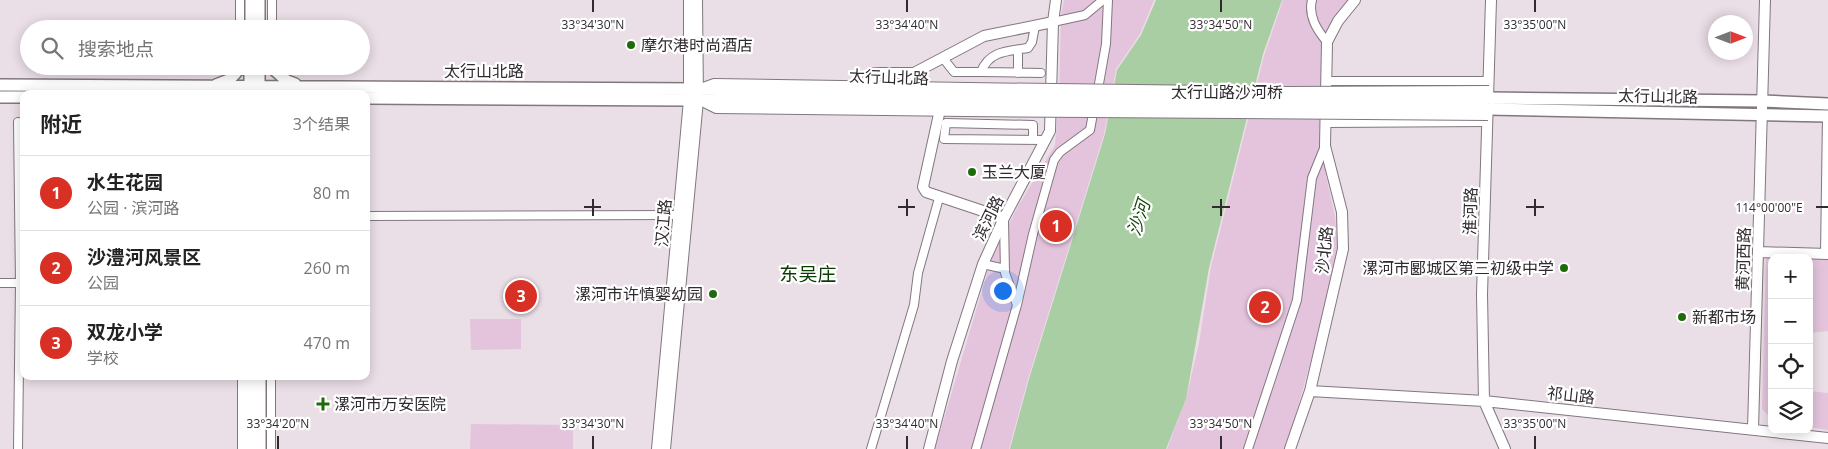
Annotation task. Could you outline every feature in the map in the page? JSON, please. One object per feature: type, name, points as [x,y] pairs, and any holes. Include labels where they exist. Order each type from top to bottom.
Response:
[{"type":"main road","points":[[250,0],[251,20]]},
{"type":"main road","points":[[259,0],[259,20]]},
{"type":"main road","points":[[213,87],[229,80],[234,75]]},
{"type":"main road","points":[[252,75],[254,90]]},
{"type":"main road","points":[[254,90],[257,75]]},
{"type":"main road","points":[[280,75],[287,82],[304,86]]},
{"type":"main road","name":"太行山北路","points":[[0,85],[213,87],[254,90],[304,86],[694,94],[940,109],[967,100]]},
{"type":"main road","name":"太行山北路","points":[[370,98],[694,94],[860,89],[967,100]]},
{"type":"main road","points":[[0,97],[20,97]]},
{"type":"main road","name":"太行山路沙河桥","points":[[967,100],[1488,103]]},
{"type":"main road","name":"太行山北路","points":[[1488,103],[1763,101],[1828,112]]},
{"type":"main road","name":"太行山北路","points":[[1488,103],[1762,114],[1828,112]]},
{"type":"main road","points":[[251,380],[251,449]]},
{"type":"main road","points":[[260,380],[260,449]]},
{"type":"street","points":[[240,0],[240,20]]},
{"type":"street","points":[[272,0],[272,20]]},
{"type":"street","name":"汉江路","points":[[657,449],[679,215],[694,94],[689,0]]},
{"type":"street","name":"汉江路","points":[[665,449],[694,94],[697,0]]},
{"type":"street","name":"滨河路","points":[[929,449],[952,361],[983,264],[1004,218],[1046,140],[1051,118],[1053,22],[1056,0]]},
{"type":"street","points":[[860,89],[874,73],[914,73],[984,36],[1084,15],[1103,0]]},
{"type":"street","points":[[976,449],[1016,305],[1032,234],[1054,160],[1090,130],[1106,44],[1108,0]]},
{"type":"street","points":[[1312,0],[1311,17],[1326,42],[1338,21],[1355,0]]},
{"type":"street","name":"淮河路","points":[[1491,0],[1482,294],[1484,402],[1505,449]]},
{"type":"street","name":"黄河西路","points":[[1753,429],[1765,0]]},
{"type":"street","points":[[981,72],[986,59],[996,54],[1028,48],[1032,42],[1035,26]]},
{"type":"street","name":"沙北路","points":[[1290,449],[1310,391],[1343,249],[1342,212],[1325,146],[1326,42]]},
{"type":"street","points":[[1018,50],[1018,72]]},
{"type":"street","points":[[943,58],[954,72],[1041,73]]},
{"type":"street","points":[[1326,81],[1488,103]]},
{"type":"street","points":[[967,100],[1488,103]]},
{"type":"street","points":[[1325,123],[1488,103]]},
{"type":"street","points":[[940,109],[923,187],[926,192],[939,198],[1004,218],[1005,269],[1016,305]]},
{"type":"street","points":[[1758,252],[1826,254],[1828,112]]},
{"type":"street","points":[[18,122],[20,202]]},
{"type":"street","points":[[1032,140],[1032,125],[946,123],[944,139],[1032,140],[1046,140]]},
{"type":"street","points":[[1248,449],[1297,300],[1312,178],[1325,146]]},
{"type":"street","points":[[871,449],[914,305],[918,273],[939,198]]},
{"type":"street","points":[[370,216],[679,215]]},
{"type":"street","points":[[983,264],[1005,269]]},
{"type":"street","points":[[0,282],[20,283]]},
{"type":"street","points":[[18,449],[20,366]]},
{"type":"street","points":[[242,380],[242,449]]},
{"type":"street","points":[[271,380],[271,449]]},
{"type":"street","name":"祁山路","points":[[1310,391],[1484,402],[1828,438]]},
{"type":"shaded area","points":[[1064,0],[1154,0],[1140,34],[1116,69],[1104,134],[1028,379],[1009,449],[935,449],[991,260],[1017,208],[1055,145],[1059,101],[1061,15]]},
{"type":"shaded area","points":[[1283,0],[1349,0],[1329,26],[1322,44],[1321,103],[1326,176],[1335,217],[1338,249],[1336,272],[1286,449],[1167,449],[1186,399],[1199,343],[1211,267],[1264,56]]},
{"type":"shaded area","points":[[1766,256],[1768,256],[1768,415],[1762,409]]},
{"type":"shaded area","points":[[1813,258],[1828,259],[1828,331],[1813,333]]},
{"type":"shaded area","points":[[470,319],[521,319],[521,349],[471,350]]},
{"type":"shaded area","points":[[1813,391],[1828,393],[1828,430],[1813,428]]},
{"type":"shaded area","points":[[471,424],[573,425],[573,449],[470,449]]},
{"type":"water","name":"沙河","points":[[1156,0],[1282,0],[1263,54],[1209,268],[1186,399],[1166,449],[1010,449],[1029,379],[1105,134],[1117,70],[1141,35]]},
{"type":"place","name":"摩尔港时尚酒店","points":[[631,45]]},
{"type":"place","name":"玉兰大厦","points":[[972,172]]},
{"type":"place","name":"水生花园","points":[[1056,226]]},
{"type":"place","name":"漯河市郾城区第三初级中学","points":[[1564,268]]},
{"type":"place","name":"漯河市许慎婴幼园","points":[[713,294]]},
{"type":"place","name":"双龙小学","points":[[521,296]]},
{"type":"place","name":"沙澧河风景区","points":[[1265,307]]},
{"type":"place","name":"新都市场","points":[[1682,317]]},
{"type":"place","name":"漯河市万安医院","points":[[323,404]]},
{"type":"district","name":"东吴庄","points":[[808,274]]}]
